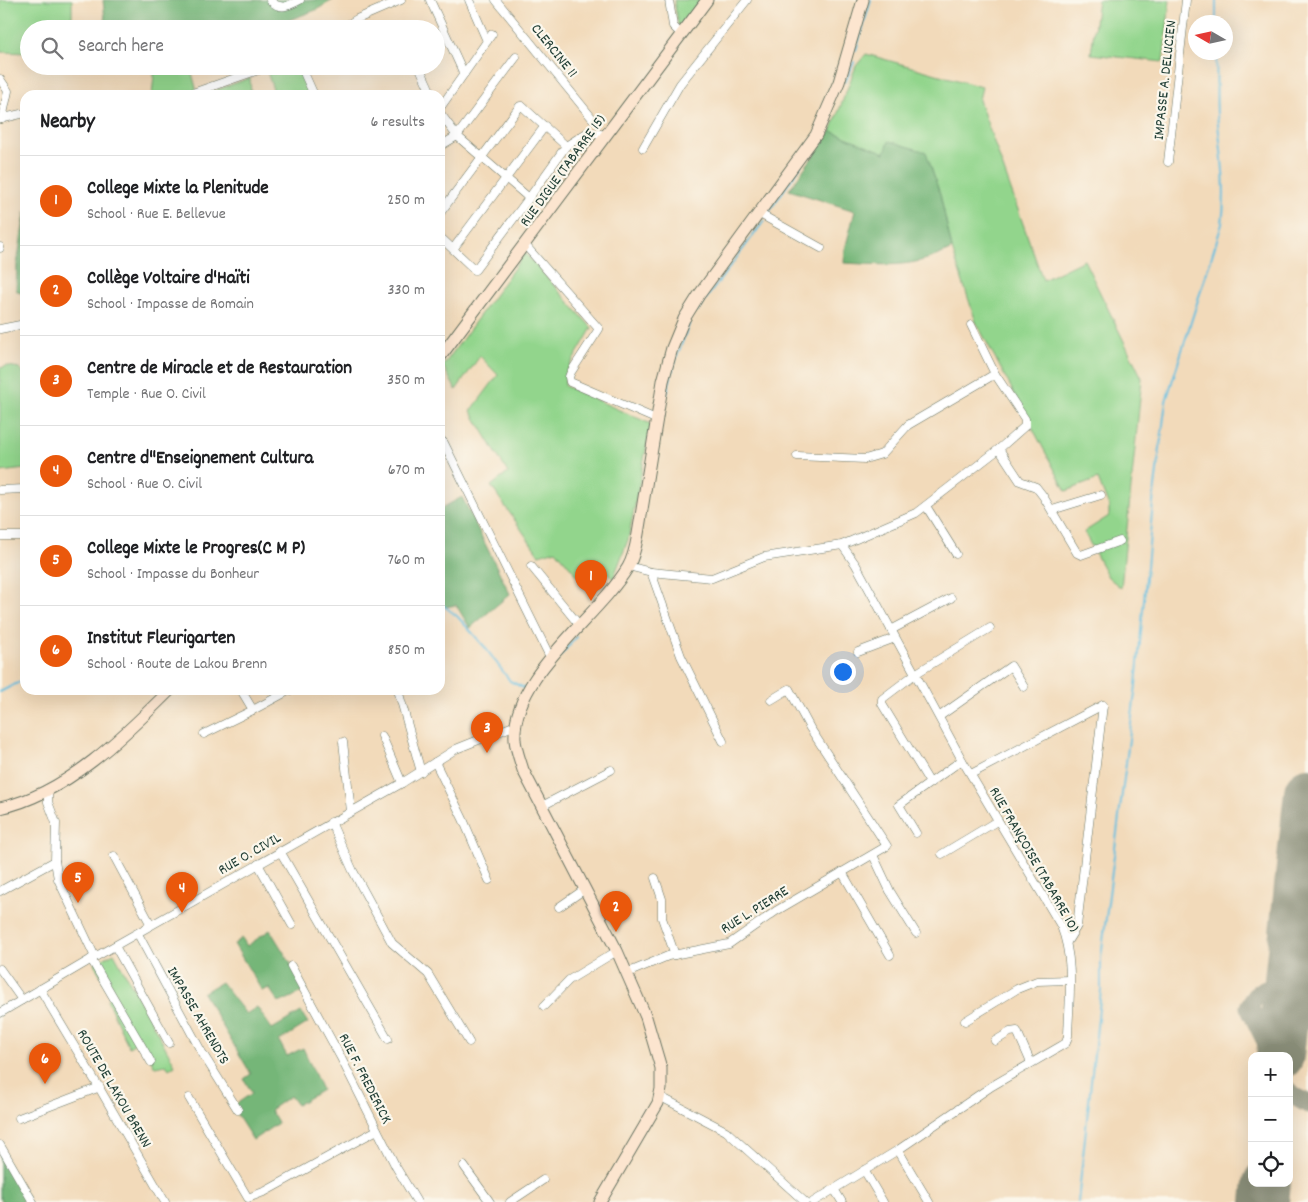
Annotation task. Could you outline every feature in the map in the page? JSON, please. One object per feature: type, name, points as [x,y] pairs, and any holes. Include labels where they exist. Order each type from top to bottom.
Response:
[{"type":"main road","name":"RUE DIGUE (TABARRE 15)","points":[[445,349],[707,0]]},
{"type":"main road","points":[[600,1202],[658,1104],[661,1089],[660,1068],[646,1017],[617,951],[523,770],[515,741],[520,704],[551,659],[615,585],[628,566],[637,540],[663,381],[672,348],[684,319],[816,135],[839,82],[863,0]]},
{"type":"main road","points":[[0,808],[34,798],[82,769],[138,722],[165,695]]},
{"type":"street","points":[[270,0],[277,6],[283,7],[300,0]]},
{"type":"street","points":[[355,20],[401,0]]},
{"type":"street","points":[[430,0],[439,20]]},
{"type":"street","points":[[445,101],[490,38],[469,0]]},
{"type":"street","name":"CLERCINE 11","points":[[496,0],[592,118]]},
{"type":"street","points":[[669,0],[672,26],[682,35]]},
{"type":"street","points":[[643,148],[680,84],[747,0]]},
{"type":"street","name":"IMPASSE A. DELUCIEN","points":[[1168,162],[1186,0]]},
{"type":"street","points":[[445,33],[464,74]]},
{"type":"street","points":[[445,143],[457,136],[516,57]]},
{"type":"street","points":[[201,90],[244,75]]},
{"type":"street","points":[[305,75],[312,90]]},
{"type":"street","points":[[423,75],[430,90]]},
{"type":"street","points":[[0,79],[8,91],[1,119],[20,115]]},
{"type":"street","points":[[445,207],[520,106],[566,146]]},
{"type":"street","points":[[445,120],[457,136],[529,198]]},
{"type":"street","points":[[453,249],[545,126]]},
{"type":"street","points":[[445,242],[475,270],[566,146],[588,132],[606,135]]},
{"type":"street","points":[[760,214],[821,248]]},
{"type":"street","points":[[525,245],[599,329],[571,372],[570,382],[658,420]]},
{"type":"street","points":[[0,329],[20,325]]},
{"type":"street","points":[[628,566],[651,572],[712,578],[764,557],[842,546],[916,513],[926,506],[999,449],[1026,423],[995,374],[971,325]]},
{"type":"street","points":[[797,456],[865,459],[882,454],[908,425],[995,374]]},
{"type":"street","points":[[445,445],[551,659]]},
{"type":"street","points":[[999,449],[1020,481],[1036,487],[1077,553],[1082,555],[1120,540]]},
{"type":"street","points":[[0,490],[20,489]]},
{"type":"street","points":[[1052,510],[1101,495]]},
{"type":"street","points":[[926,506],[956,554]]},
{"type":"street","points":[[0,536],[20,536]]},
{"type":"street","name":"RUE FRANÇOISE (TABARRE 10)","points":[[813,1202],[898,1150],[992,1086],[1066,1043],[1068,1036],[1070,958],[1061,926],[997,821],[856,565],[842,546]]},
{"type":"street","points":[[531,566],[580,626]]},
{"type":"street","points":[[651,572],[681,656],[723,742]]},
{"type":"street","points":[[891,630],[951,598]]},
{"type":"street","points":[[930,784],[881,701],[883,697],[915,674],[990,628]]},
{"type":"street","points":[[858,652],[895,638]]},
{"type":"street","points":[[940,716],[1011,666],[1024,687]]},
{"type":"street","name":"RUE L. PIERRE","points":[[627,973],[675,955],[729,944],[776,911],[887,846],[810,728],[789,689],[771,700]]},
{"type":"street","points":[[244,695],[252,710]]},
{"type":"street","points":[[204,734],[280,695]]},
{"type":"street","points":[[399,695],[421,772]]},
{"type":"street","points":[[971,774],[1103,705],[1078,926],[1067,942]]},
{"type":"street","name":"RUE O. CIVIL","points":[[0,1013],[93,958],[421,772],[456,749],[516,725]]},
{"type":"street","points":[[382,736],[402,783]]},
{"type":"street","points":[[343,742],[351,811]]},
{"type":"street","points":[[916,833],[899,805],[962,760]]},
{"type":"street","points":[[435,762],[464,819],[489,880]]},
{"type":"street","points":[[542,806],[611,770]]},
{"type":"street","points":[[48,789],[48,802],[56,823],[55,861],[58,879],[93,958],[151,1062]]},
{"type":"street","points":[[942,854],[997,821]]},
{"type":"street","points":[[331,822],[353,871],[392,943],[428,974],[469,1042]]},
{"type":"street","points":[[280,851],[388,1039]]},
{"type":"street","points":[[872,854],[890,891],[916,933]]},
{"type":"street","points":[[114,856],[151,925]]},
{"type":"street","points":[[0,891],[55,861]]},
{"type":"street","points":[[258,864],[292,925]]},
{"type":"street","points":[[842,872],[890,955]]},
{"type":"street","points":[[655,878],[662,899],[662,918],[675,955]]},
{"type":"street","points":[[559,908],[585,889]]},
{"type":"street","name":"IMPASSE AHRENDTS","points":[[138,934],[201,1051],[238,1110]]},
{"type":"street","points":[[115,946],[169,1043]]},
{"type":"street","points":[[544,1006],[569,980],[617,951]]},
{"type":"street","name":"RUE F. FREDERICK","points":[[291,966],[340,1056],[396,1167],[417,1202]]},
{"type":"street","points":[[0,969],[22,1000]]},
{"type":"street","points":[[964,1021],[1017,989],[1038,982],[1070,980]]},
{"type":"street","name":"ROUTE DE LAKOU BRENN","points":[[40,989],[100,1087],[165,1202]]},
{"type":"street","points":[[995,1041],[1010,1032],[1017,1032],[1031,1064]]},
{"type":"street","points":[[19,1118],[100,1087]]},
{"type":"street","points":[[660,1096],[726,1131],[805,1202]]},
{"type":"street","points":[[189,1098],[245,1200],[266,1191],[377,1130]]},
{"type":"street","points":[[0,1145],[32,1202]]},
{"type":"street","points":[[898,1150],[929,1202]]},
{"type":"street","points":[[464,1166],[490,1202]]},
{"type":"street","points":[[864,1170],[883,1202]]},
{"type":"street","points":[[510,1202],[543,1180]]},
{"type":"street","points":[[834,1189],[842,1202]]},
{"type":"green space","points":[[0,0],[72,0],[72,20],[20,20],[20,53],[0,52]]},
{"type":"green space","points":[[103,0],[333,0],[316,10],[289,20],[105,20]]},
{"type":"green space","points":[[674,0],[702,0],[682,27],[678,25]]},
{"type":"green space","points":[[1098,0],[1170,0],[1163,62],[1091,54]]},
{"type":"green space","points":[[866,54],[982,87],[979,100],[1043,280],[1084,260],[1142,378],[1121,588],[1108,577],[1084,532],[1109,516],[1109,507],[1098,479],[1066,491],[976,322],[952,249],[940,194],[885,153],[831,131],[856,66]]},
{"type":"green space","points":[[154,75],[192,75],[197,90],[153,90]]},
{"type":"green space","points":[[268,75],[302,75],[309,90],[273,90]]},
{"type":"green space","points":[[250,78],[251,90],[216,90]]},
{"type":"green space","points":[[831,131],[885,153],[889,141],[926,152],[940,194],[952,249],[911,263],[886,265],[844,263],[845,249],[855,211],[789,190]]},
{"type":"green space","points":[[20,245],[20,293],[16,290]]},
{"type":"green space","points":[[525,253],[592,328],[565,374],[565,386],[651,424],[628,540],[613,579],[600,566],[584,584],[556,550],[539,555],[491,486],[508,473],[471,411],[498,375],[480,356],[456,390],[445,370],[445,363]]},
{"type":"green space","points":[[7,366],[20,368],[20,470],[0,472],[0,368]]},
{"type":"green space","points":[[462,497],[510,594],[470,628],[456,605],[445,607],[445,506]]},
{"type":"green space","points":[[270,930],[307,990],[279,1003],[269,988],[262,991],[234,944],[242,938],[247,946]]},
{"type":"green space","points":[[114,953],[175,1065],[169,1069],[166,1065],[155,1067],[140,1040],[129,1047],[107,1000],[111,996],[94,963]]},
{"type":"green space","points":[[221,982],[246,1014],[257,1007],[272,1029],[301,1012],[308,1023],[279,1041],[287,1056],[303,1048],[322,1090],[297,1105],[290,1096],[270,1110],[278,1123],[253,1140],[232,1107],[252,1093],[244,1079],[251,1074],[203,993]]},
{"type":"green space","points":[[0,1152],[28,1198],[21,1202],[2,1202],[0,1199]]},
{"type":"waterway","points":[[856,50],[871,0]]},
{"type":"waterway","points":[[1216,0],[1216,15]]},
{"type":"waterway","points":[[1078,1202],[1101,990],[1101,957],[1136,685],[1153,502],[1166,401],[1222,224],[1224,183],[1217,115],[1216,60]]},
{"type":"waterway","points":[[845,82],[854,62]]},
{"type":"waterway","points":[[768,213],[801,165]]},
{"type":"waterway","points":[[696,312],[764,221]]},
{"type":"waterway","points":[[666,396],[674,364],[689,324]]},
{"type":"waterway","points":[[445,607],[457,616],[484,646],[510,681],[524,688]]},
{"type":"waterway","points":[[548,670],[576,637]]},
{"type":"waterway","points":[[0,692],[20,682]]},
{"type":"taxiway","points":[[1271,1052],[1249,1007],[1256,995],[1265,989],[1275,988],[1292,996],[1300,1015],[1298,1028],[1281,1046]]},
{"type":"taxiway","points":[[1293,1095],[1308,1104]]},
{"type":"runway","points":[[1280,1052],[1308,792]]},
{"type":"runway","points":[[1265,1202],[1267,1187]]},
{"type":"place","name":"College Mixte la Plenitude","points":[[591,601]]},
{"type":"place","name":"Centre de Miracle et de Restauration","points":[[487,753]]},
{"type":"place","name":"College Mixte le Progres(C M P)","points":[[78,903]]},
{"type":"place","name":"Centre d\"Enseignement Cultura","points":[[182,913]]},
{"type":"place","name":"Collège Voltaire d'Haïti","points":[[616,932]]},
{"type":"place","name":"Institut Fleurigarten","points":[[45,1084]]}]
